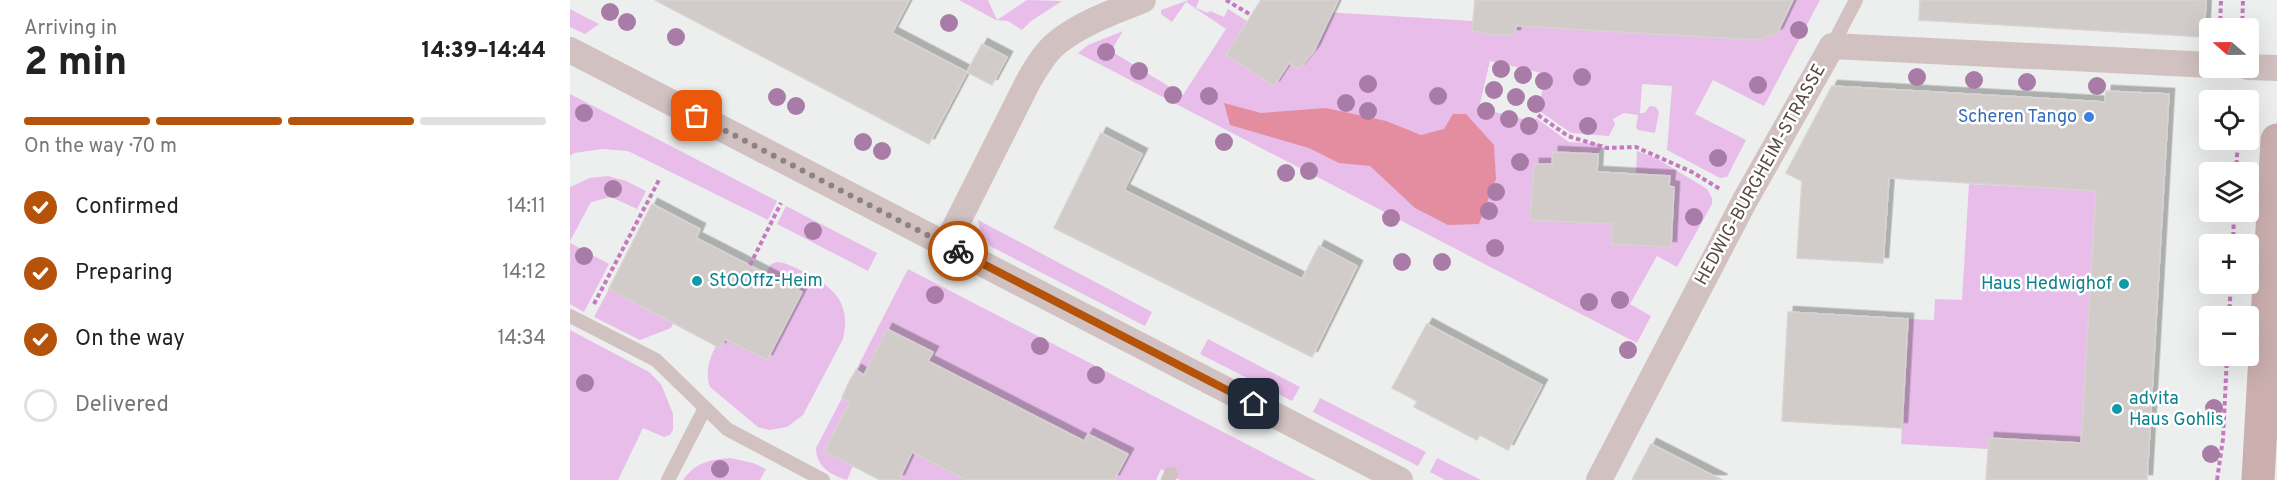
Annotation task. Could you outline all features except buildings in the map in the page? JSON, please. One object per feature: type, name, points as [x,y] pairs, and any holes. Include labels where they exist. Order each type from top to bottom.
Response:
[{"type":"main road","points":[[2258,480],[2272,333],[2277,152]]},
{"type":"street","points":[[946,245],[1029,80],[1042,59],[1057,43],[1086,24],[1143,0]]},
{"type":"street","name":"HEDWIG-BURGHEIM-STRASSE","points":[[1599,480],[1744,202],[1832,46],[2199,64]]},
{"type":"street","points":[[570,50],[1400,480]]},
{"type":"street","points":[[2259,67],[2277,68]]},
{"type":"lane","points":[[1832,46],[1856,0]]},
{"type":"lane","points":[[570,316],[656,360],[727,429],[823,480]]},
{"type":"lane","points":[[668,480],[705,408]]},
{"type":"path","points":[[1226,0],[1251,15]]},
{"type":"path","points":[[2220,18],[2221,0]]},
{"type":"path","points":[[2241,18],[2242,0]]},
{"type":"path","points":[[1538,115],[1568,136],[1607,148],[1636,147],[1692,172],[1744,202]]},
{"type":"path","points":[[584,324],[658,180]]},
{"type":"path","points":[[750,265],[781,203]]},
{"type":"path","points":[[2217,480],[2223,439],[2227,366]]},
{"type":"shaded area","points":[[959,0],[988,0],[997,20],[1027,0],[1062,1],[1031,21],[1022,30],[1008,21],[996,20]]},
{"type":"shaded area","points":[[1189,0],[1199,0],[1196,8],[1208,13],[1210,11],[1224,17],[1228,9],[1247,21],[1226,55],[1274,86],[1289,63],[1299,69],[1314,51],[1323,32],[1316,27],[1325,12],[1473,21],[1472,31],[1494,35],[1515,35],[1516,26],[1757,40],[1777,34],[1793,0],[1820,0],[1764,106],[1713,80],[1695,114],[1746,140],[1727,177],[1720,178],[1667,150],[1672,86],[1642,84],[1640,113],[1644,113],[1650,106],[1656,107],[1659,112],[1655,133],[1638,130],[1636,127],[1638,115],[1624,113],[1613,119],[1615,124],[1609,136],[1571,133],[1538,110],[1546,74],[1490,61],[1479,108],[1535,122],[1536,118],[1569,142],[1604,144],[1598,154],[1553,152],[1552,164],[1534,164],[1531,220],[1613,223],[1612,244],[1671,247],[1674,187],[1669,186],[1669,176],[1636,174],[1637,151],[1656,158],[1707,189],[1712,198],[1712,204],[1677,267],[1657,256],[1630,304],[1651,316],[1637,343],[1078,53],[1088,45],[1123,31],[1111,51],[1183,95],[1226,29],[1186,2],[1172,22],[1161,14],[1161,10]]},
{"type":"shaded area","points":[[570,9],[599,24],[585,34],[570,27]]},
{"type":"shaded area","points":[[570,94],[777,201],[768,220],[628,151],[602,149],[574,153],[570,156]]},
{"type":"shaded area","points":[[1224,103],[1261,113],[1326,108],[1386,121],[1421,135],[1444,129],[1453,114],[1466,114],[1494,145],[1496,179],[1479,224],[1448,225],[1415,208],[1370,166],[1339,163],[1309,148],[1230,125]]},
{"type":"shaded area","points":[[608,176],[626,181],[646,191],[637,209],[611,197],[591,202],[570,241],[570,187],[590,178]]},
{"type":"shaded area","points":[[1969,184],[2096,191],[2081,443],[1989,438],[1988,449],[1901,444],[1908,319],[1934,320],[1935,299],[1962,300]]},
{"type":"shaded area","points":[[786,206],[877,253],[868,271],[777,224]]},
{"type":"shaded area","points":[[978,220],[1152,312],[1145,326],[990,246],[980,230]]},
{"type":"shaded area","points":[[570,243],[609,264],[584,312],[570,304]]},
{"type":"shaded area","points":[[777,262],[808,274],[833,292],[843,307],[845,327],[843,339],[803,415],[787,427],[769,430],[758,427],[710,387],[708,371],[716,346],[720,348],[725,339],[767,360],[802,293],[766,274],[771,264]]},
{"type":"shaded area","points":[[908,269],[1316,480],[1180,480],[1161,469],[1156,480],[1114,480],[1127,455],[1084,441],[928,361],[932,352],[888,329],[864,375],[856,370]]},
{"type":"shaded area","points":[[609,289],[658,314],[677,315],[671,328],[640,340],[594,317]]},
{"type":"shaded area","points":[[570,330],[649,372],[661,384],[673,414],[673,430],[670,435],[664,437],[643,428],[618,480],[570,480]]},
{"type":"shaded area","points":[[1208,339],[1300,387],[1292,401],[1200,354]]},
{"type":"shaded area","points":[[842,398],[850,402],[825,451],[853,466],[847,480],[825,469],[819,460],[816,448]]},
{"type":"shaded area","points":[[1320,398],[1426,452],[1418,466],[1313,412]]},
{"type":"shaded area","points":[[926,426],[966,480],[899,480]]},
{"type":"shaded area","points":[[730,458],[753,463],[766,469],[760,480],[683,480],[693,469],[703,463]]},
{"type":"shaded area","points":[[1437,458],[1481,480],[1445,480],[1430,472]]},
{"type":"way so far","points":[[697,116],[958,251]]},
{"type":"place","name":"Scheren Tango","points":[[2089,117]]},
{"type":"place","name":"StOOffz-Heim","points":[[697,281]]},
{"type":"place","name":"Haus Hedwighof","points":[[2124,284]]},
{"type":"place","name":"advita Haus Gohlis","points":[[2117,409]]},
{"type":"route","points":[[958,251],[1254,404]]}]
